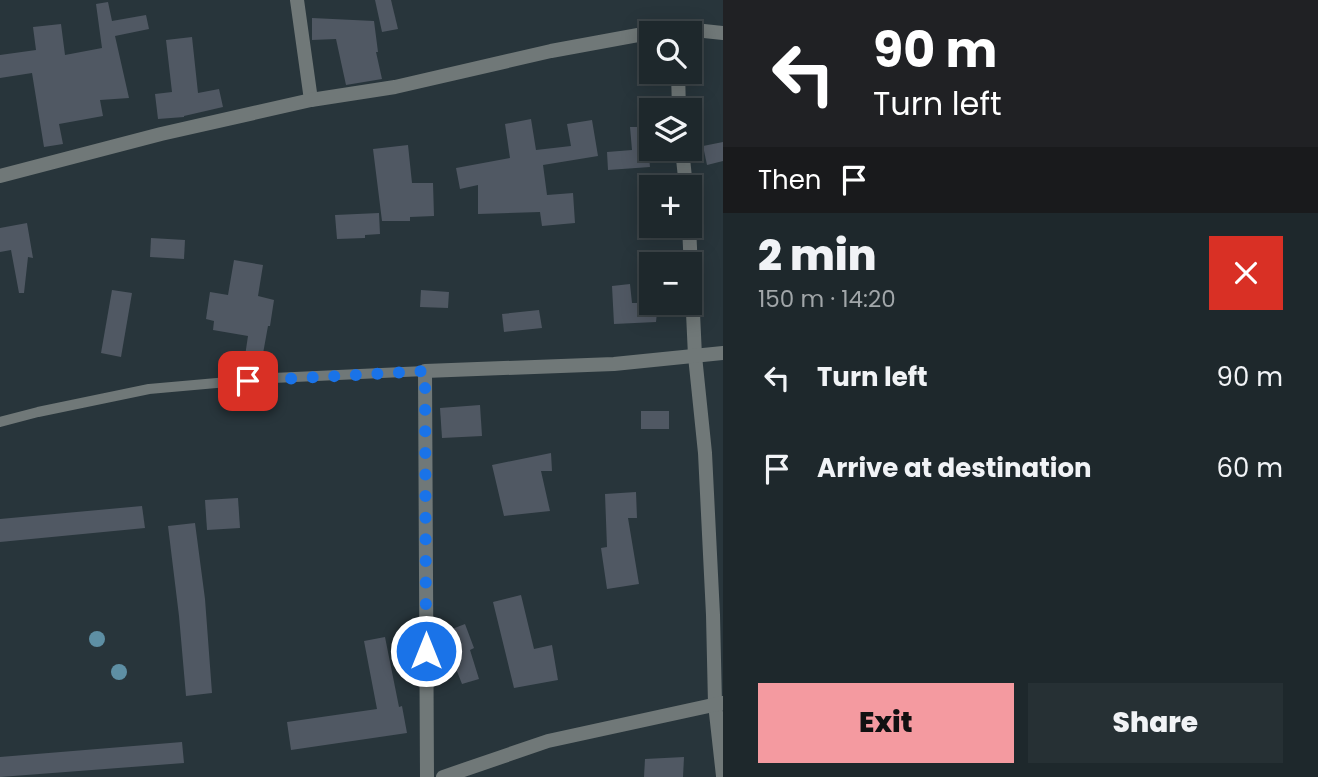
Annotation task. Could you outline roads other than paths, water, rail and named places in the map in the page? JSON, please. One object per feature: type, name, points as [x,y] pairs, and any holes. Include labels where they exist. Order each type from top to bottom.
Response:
[{"type":"street","points":[[297,0],[311,100]]},
{"type":"street","points":[[702,32],[723,33]]},
{"type":"street","points":[[0,176],[161,134],[311,100],[395,87],[551,51],[639,37]]},
{"type":"street","points":[[690,238],[723,776]]},
{"type":"street","points":[[428,777],[425,371],[614,365],[723,353]]},
{"type":"street","points":[[443,777],[548,741],[719,703]]},
{"type":"lane","points":[[0,422],[149,389],[273,378],[425,371]]}]
